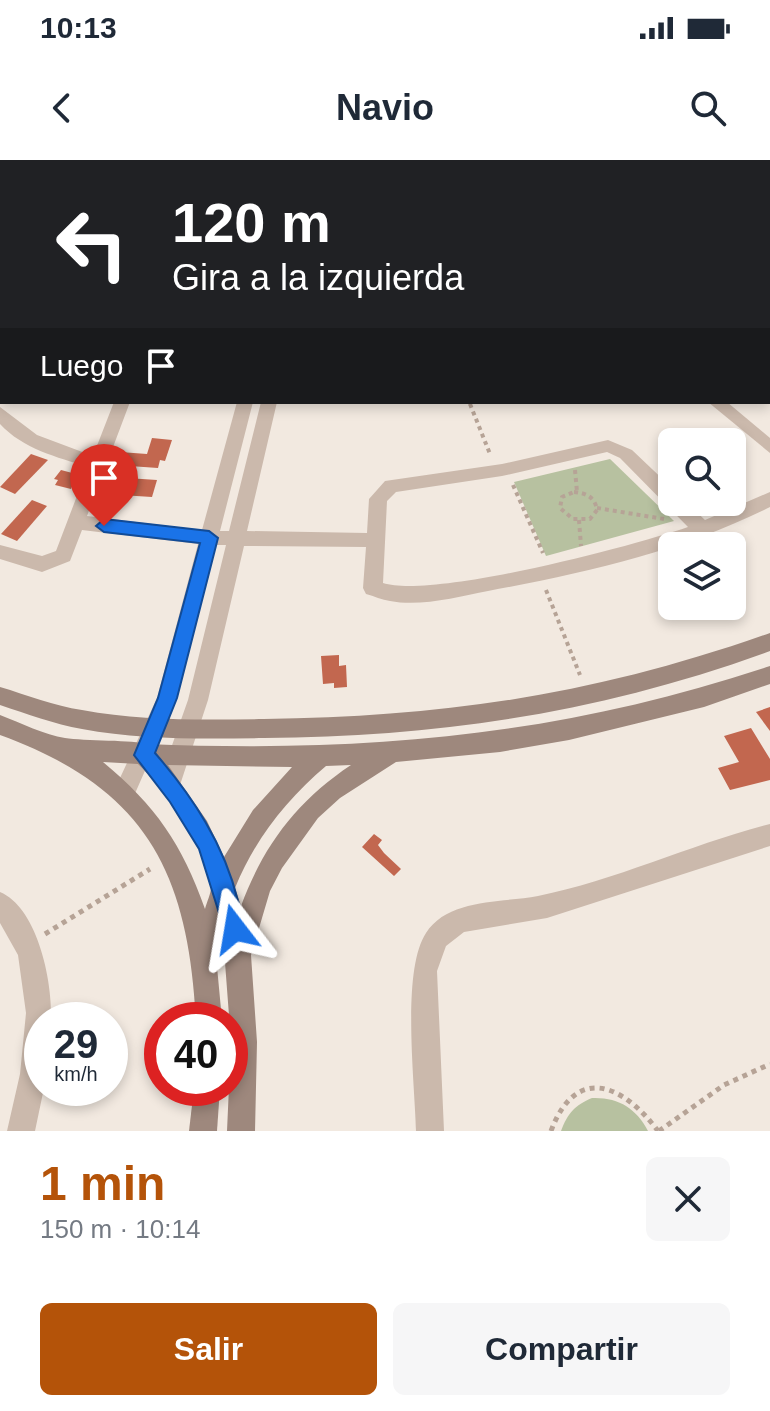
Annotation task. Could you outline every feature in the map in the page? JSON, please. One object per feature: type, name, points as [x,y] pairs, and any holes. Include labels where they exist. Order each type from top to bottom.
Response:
[{"type":"street","points":[[0,552],[33,563],[50,563],[63,556],[121,404]]},
{"type":"street","points":[[125,791],[157,727],[244,404]]},
{"type":"street","points":[[169,785],[190,728],[269,404]]},
{"type":"street","points":[[718,404],[770,447]]},
{"type":"street","points":[[0,413],[13,428],[36,441],[99,464]]},
{"type":"street","points":[[658,486],[626,454],[614,447],[602,447],[502,470],[391,486],[378,499],[372,583],[376,592],[385,595],[467,587],[582,564],[700,527],[770,499]]},
{"type":"street","points":[[689,516],[700,527]]},
{"type":"street","points":[[78,522],[209,538],[374,540]]},
{"type":"street","points":[[0,696],[78,719],[157,727],[396,726],[589,697],[670,676],[770,642]]},
{"type":"street","points":[[3,728],[64,748],[144,755],[320,758],[398,754],[490,744],[601,725],[685,703],[770,675]]},
{"type":"street","points":[[78,719],[144,755],[169,785],[207,843],[223,884],[240,959],[245,1037],[241,1131]]},
{"type":"street","points":[[206,967],[212,924],[223,884],[244,841],[264,812],[320,758],[358,737],[396,726]]},
{"type":"street","points":[[64,748],[125,791],[150,819],[172,855],[196,911],[206,967],[208,1002]]},
{"type":"street","points":[[240,959],[257,893],[269,865],[292,829],[346,780],[398,754]]},
{"type":"street","points":[[430,1131],[425,971],[432,946],[443,930],[469,918],[546,906],[685,859],[770,835]]},
{"type":"street","points":[[0,904],[26,945],[35,977],[38,1018],[21,1131]]},
{"type":"street","points":[[203,1131],[205,1106]]},
{"type":"path","points":[[597,508],[590,519],[579,520],[569,518],[560,508],[567,494],[588,495],[597,508],[700,527]]},
{"type":"path","points":[[579,520],[582,564]]},
{"type":"path","points":[[26,945],[172,855]]},
{"type":"path","points":[[551,1131],[565,1102],[579,1091],[596,1087],[614,1089],[632,1098],[647,1113],[658,1131],[724,1085],[770,1064]]},
{"type":"green space","points":[[610,459],[658,506],[658,516],[669,516],[674,521],[546,556],[514,482]]},
{"type":"green space","points":[[592,1098],[618,1102],[632,1110],[648,1131],[561,1131],[572,1111]]},
{"type":"building","points":[[152,438],[172,440],[165,461],[160,460],[158,468],[115,465],[120,452],[147,454]]},
{"type":"building","points":[[31,454],[48,460],[15,494],[0,487]]},
{"type":"building","points":[[61,470],[76,474],[71,489],[55,485],[58,480],[54,479]]},
{"type":"building","points":[[112,477],[157,480],[152,497],[105,494]]},
{"type":"building","points":[[32,500],[47,506],[17,541],[1,534]]},
{"type":"building","points":[[339,655],[339,666],[346,665],[347,687],[334,688],[334,683],[323,684],[321,656]]},
{"type":"building","points":[[770,707],[770,731],[756,712]]},
{"type":"building","points":[[751,728],[770,759],[770,780],[730,790],[718,768],[739,762],[724,736]]},
{"type":"building","points":[[374,834],[382,840],[378,845],[384,853],[401,869],[394,876],[362,847]]},
{"type":"route","points":[[104,526],[209,538],[167,698],[144,755],[178,795],[207,843],[217,864],[235,929]]}]
